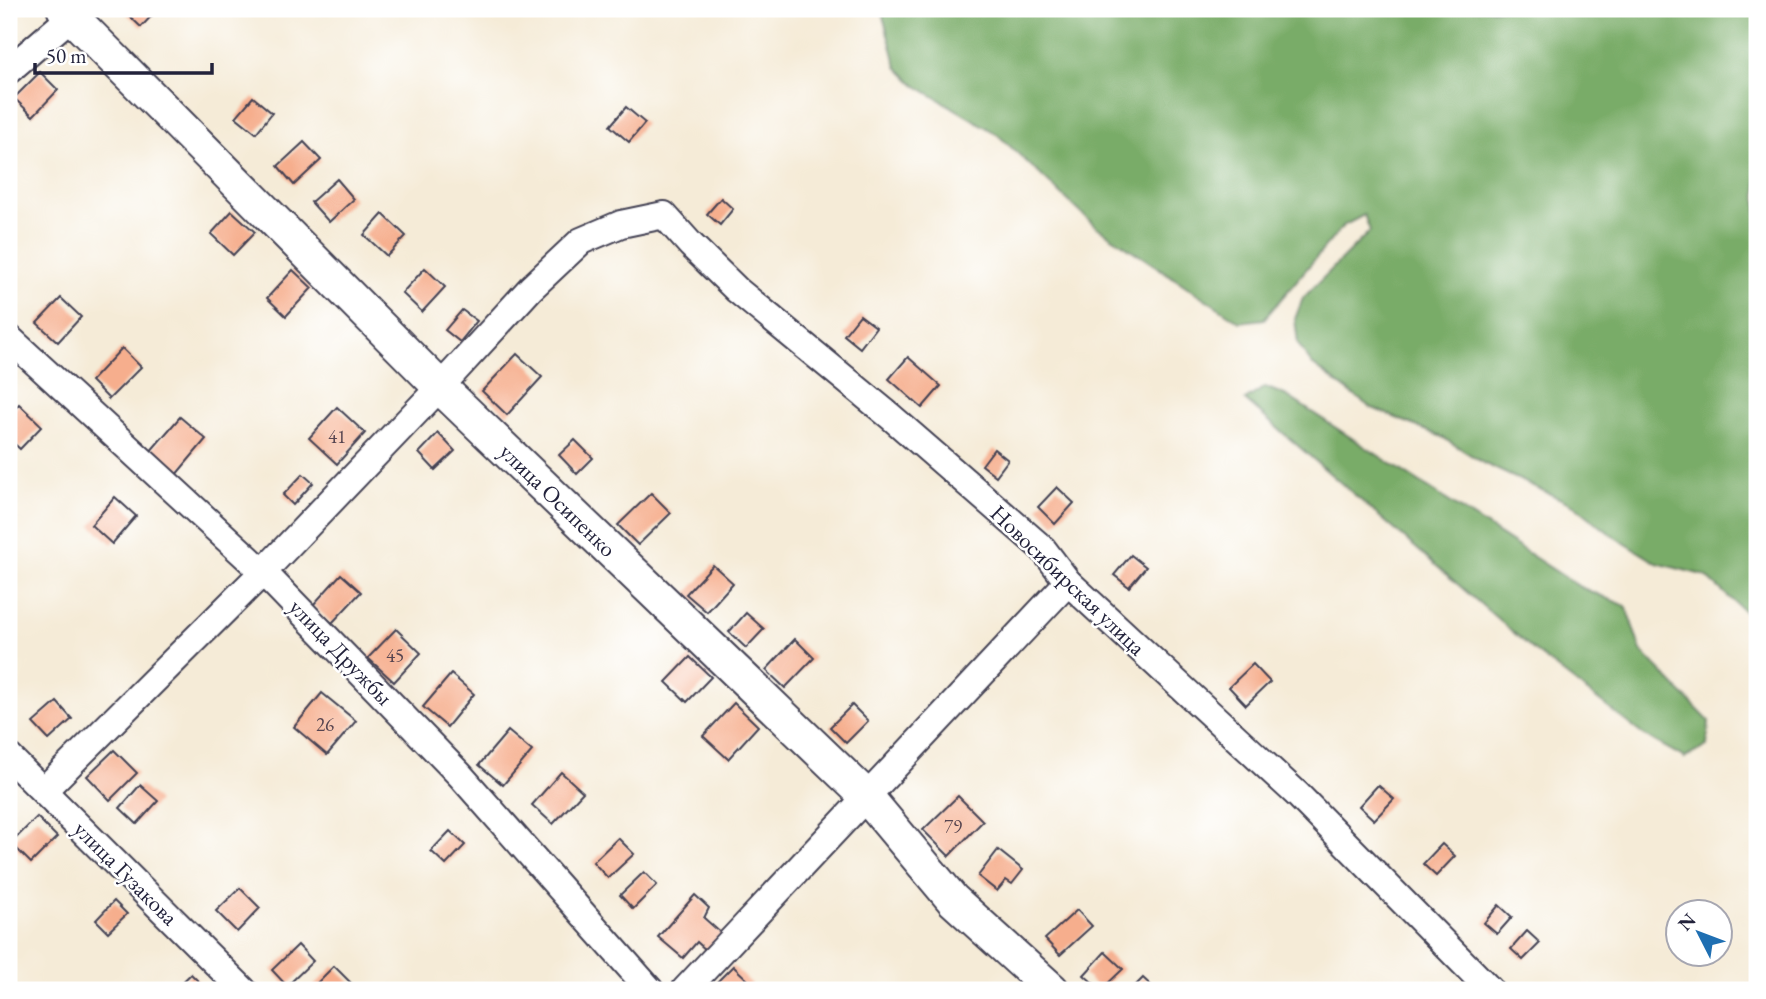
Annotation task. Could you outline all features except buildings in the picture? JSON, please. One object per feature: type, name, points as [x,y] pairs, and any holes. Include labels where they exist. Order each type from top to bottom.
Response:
[{"type":"main road","name":"улица Осипенко","points":[[68,12],[440,387],[866,796],[953,900],[1052,990]]},
{"type":"street","points":[[9,70],[68,12]]},
{"type":"street","name":"Новосибирская улица","points":[[440,387],[531,288],[581,241],[621,224],[664,215],[737,290],[890,416],[1042,549],[1069,582],[1298,794],[1490,990]]},
{"type":"street","name":"улица Дружбы","points":[[9,338],[263,572],[460,775],[650,990]]},
{"type":"street","points":[[44,790],[263,572],[440,387]]},
{"type":"street","points":[[685,990],[1069,582]]},
{"type":"street","name":"улица Гузакова","points":[[9,757],[243,990]]},
{"type":"green space","points":[[881,9],[1757,9],[1757,619],[1745,612],[1706,576],[1657,563],[1613,536],[1574,505],[1485,464],[1442,437],[1370,407],[1312,364],[1298,344],[1295,319],[1303,298],[1370,231],[1364,215],[1343,226],[1264,319],[1240,322],[1094,225],[997,134],[915,85],[897,67]]},
{"type":"green space","points":[[1265,387],[1287,396],[1580,587],[1626,606],[1641,651],[1709,721],[1707,746],[1685,758],[1642,734],[1536,652],[1245,400]]}]
